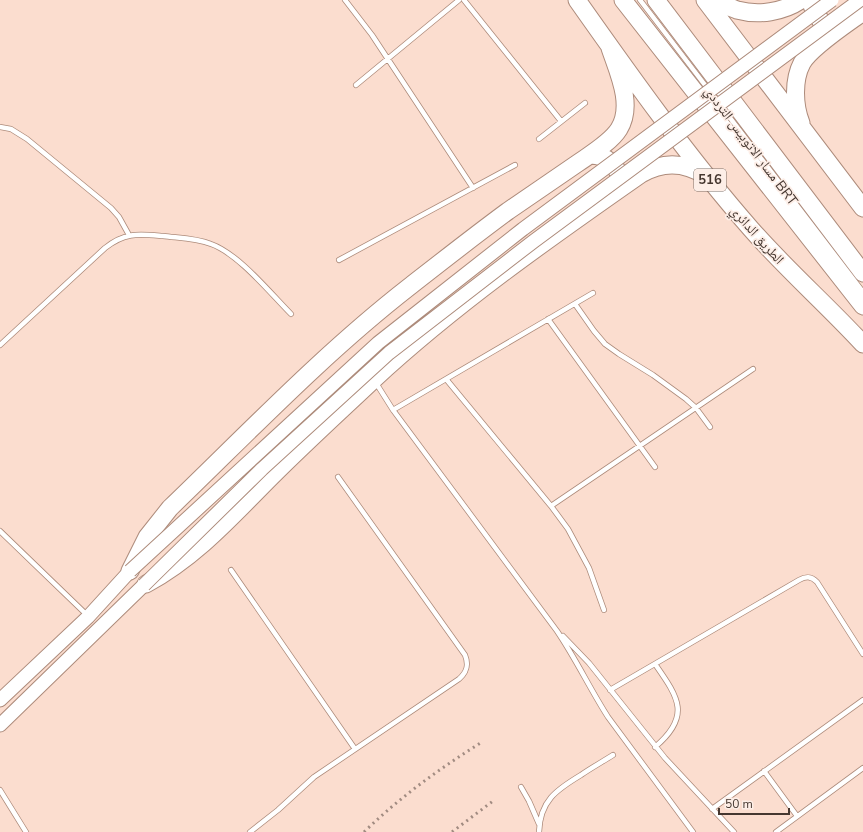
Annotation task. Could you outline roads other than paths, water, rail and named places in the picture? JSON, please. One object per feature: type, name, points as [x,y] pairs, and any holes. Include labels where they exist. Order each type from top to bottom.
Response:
[{"type":"highway","name":"الطريق الدائري","points":[[577,0],[610,48],[706,176],[774,255],[838,317],[863,344]]},
{"type":"highway","points":[[623,0],[863,306]]},
{"type":"highway","points":[[656,0],[863,273]]},
{"type":"highway","points":[[705,0],[863,208]]},
{"type":"highway","points":[[714,0],[739,10],[759,13],[779,10],[801,0]]},
{"type":"highway","points":[[811,0],[817,17],[830,27],[839,29]]},
{"type":"highway","points":[[806,134],[800,120],[796,101],[797,81],[802,62],[810,53],[839,29],[863,12]]},
{"type":"highway","points":[[130,571],[147,537],[170,508],[336,348],[407,288],[508,212],[590,155],[613,137],[623,121],[626,108],[625,95],[610,48]]},
{"type":"highway","points":[[590,155],[607,158],[615,166],[620,177],[620,188]]},
{"type":"highway","points":[[144,585],[173,568],[199,548],[287,461],[374,380],[443,320],[538,246],[647,170],[667,164],[688,166],[706,176]]},
{"type":"main road","points":[[0,700],[88,617],[130,571],[378,343],[523,229],[832,0]]},
{"type":"main road","points":[[0,725],[262,469],[389,353],[534,241],[860,0]]},
{"type":"lane","points":[[345,0],[363,23],[473,188]]},
{"type":"lane","points":[[356,85],[459,0]]},
{"type":"lane","points":[[464,0],[561,122]]},
{"type":"lane","name":"مسار الاتوبيس الترددي BRT","points":[[640,0],[863,292]]},
{"type":"lane","points":[[539,139],[585,103]]},
{"type":"lane","points":[[0,127],[11,129],[27,139],[111,208],[120,217],[129,235]]},
{"type":"lane","points":[[339,260],[515,165]]},
{"type":"lane","points":[[0,345],[112,242],[129,235],[139,234],[198,240],[218,246],[235,257],[292,314]]},
{"type":"lane","points":[[393,410],[593,293]]},
{"type":"lane","points":[[575,304],[594,331],[612,349],[664,383],[696,408],[710,427]]},
{"type":"lane","points":[[548,319],[655,467]]},
{"type":"lane","points":[[551,506],[753,369]]},
{"type":"lane","points":[[446,379],[551,506],[568,529],[583,555],[595,582],[604,610]]},
{"type":"lane","points":[[374,380],[393,410],[557,631],[575,659],[608,717],[693,832]]},
{"type":"lane","points":[[250,832],[278,810],[305,784],[459,679],[466,671],[467,660],[462,651],[338,477]]},
{"type":"lane","points":[[0,531],[88,617]]},
{"type":"lane","points":[[231,570],[355,749]]},
{"type":"lane","points":[[610,690],[806,577],[814,579],[817,582],[863,654]]},
{"type":"lane","points":[[557,631],[582,654],[655,747],[734,832]]},
{"type":"lane","points":[[655,664],[673,690],[678,706],[672,729],[668,736],[655,747]]},
{"type":"lane","points":[[712,809],[863,700]]},
{"type":"lane","points":[[539,832],[539,824],[545,805],[557,790],[612,755]]},
{"type":"lane","points":[[776,832],[863,768]]},
{"type":"lane","points":[[764,771],[798,816]]},
{"type":"lane","points":[[521,787],[533,808],[539,824]]},
{"type":"lane","points":[[0,790],[26,832]]},
{"type":"railway","points":[[364,832],[420,784],[482,742]]},
{"type":"railway","points":[[452,832],[493,801]]}]
